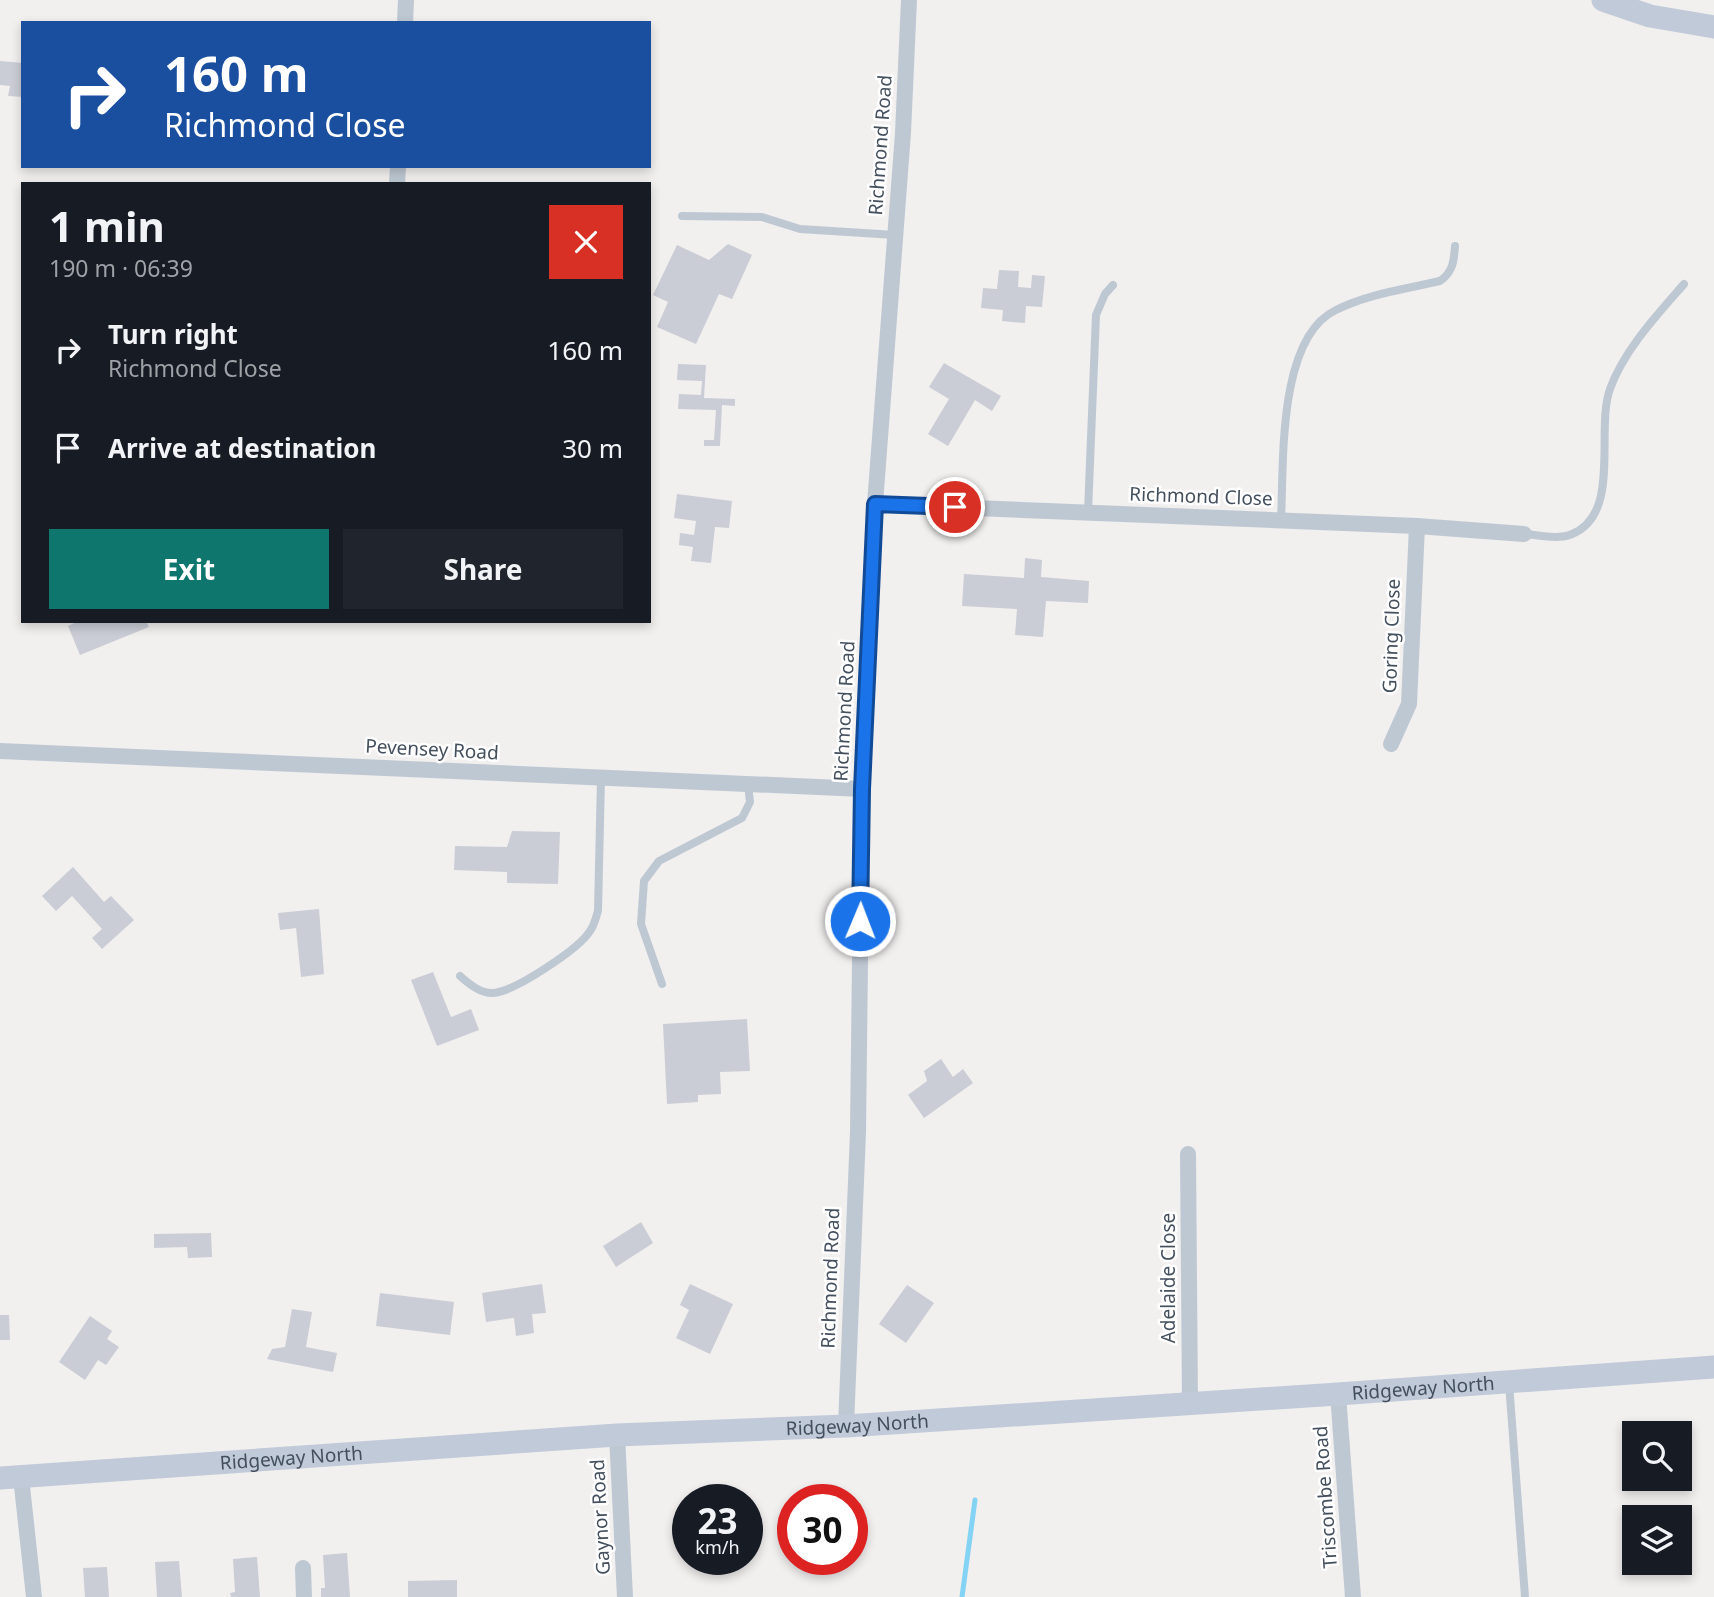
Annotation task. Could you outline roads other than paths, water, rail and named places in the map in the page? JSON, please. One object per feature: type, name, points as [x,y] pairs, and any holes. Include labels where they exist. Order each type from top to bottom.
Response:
[{"type":"street","points":[[405,21],[406,0]]},
{"type":"street","name":"Richmond Road","points":[[846,1426],[858,1132],[862,789],[875,504],[909,0]]},
{"type":"street","points":[[1603,0],[1650,16],[1714,27]]},
{"type":"street","name":"Richmond Close","points":[[875,504],[1417,526],[1524,534]]},
{"type":"street","name":"Goring Close","points":[[1391,744],[1409,704],[1417,526]]},
{"type":"street","name":"Pevensey Road","points":[[0,751],[862,789]]},
{"type":"street","name":"Adelaide Close","points":[[1188,1154],[1190,1402]]},
{"type":"street","name":"Ridgeway North","points":[[11,1477],[617,1435],[846,1426],[1714,1367]]},
{"type":"street","name":"Triscombe Road","points":[[1338,1394],[1353,1597]]},
{"type":"street","name":"Gaynor Road","points":[[617,1435],[625,1597]]},
{"type":"street","points":[[11,1477],[34,1597]]},
{"type":"street","points":[[303,1568],[304,1597]]},
{"type":"lane","points":[[682,216],[762,217],[800,229],[895,235]]},
{"type":"lane","points":[[1281,520],[1289,385],[1298,357],[1315,328],[1334,310],[1440,281],[1449,275],[1453,266],[1455,246]]},
{"type":"lane","points":[[1524,534],[1573,534],[1593,517],[1601,501],[1603,439],[1609,390],[1637,340],[1684,284]]},
{"type":"lane","points":[[1088,512],[1096,315],[1105,294],[1113,285]]},
{"type":"lane","points":[[460,976],[474,987],[491,993],[507,990],[573,949],[591,931],[598,911],[601,778]]},
{"type":"lane","points":[[662,984],[641,925],[644,881],[659,862],[742,818],[750,802],[748,785]]},
{"type":"lane","points":[[1509,1380],[1525,1597]]},
{"type":"waterway","points":[[962,1597],[975,1500]]}]
